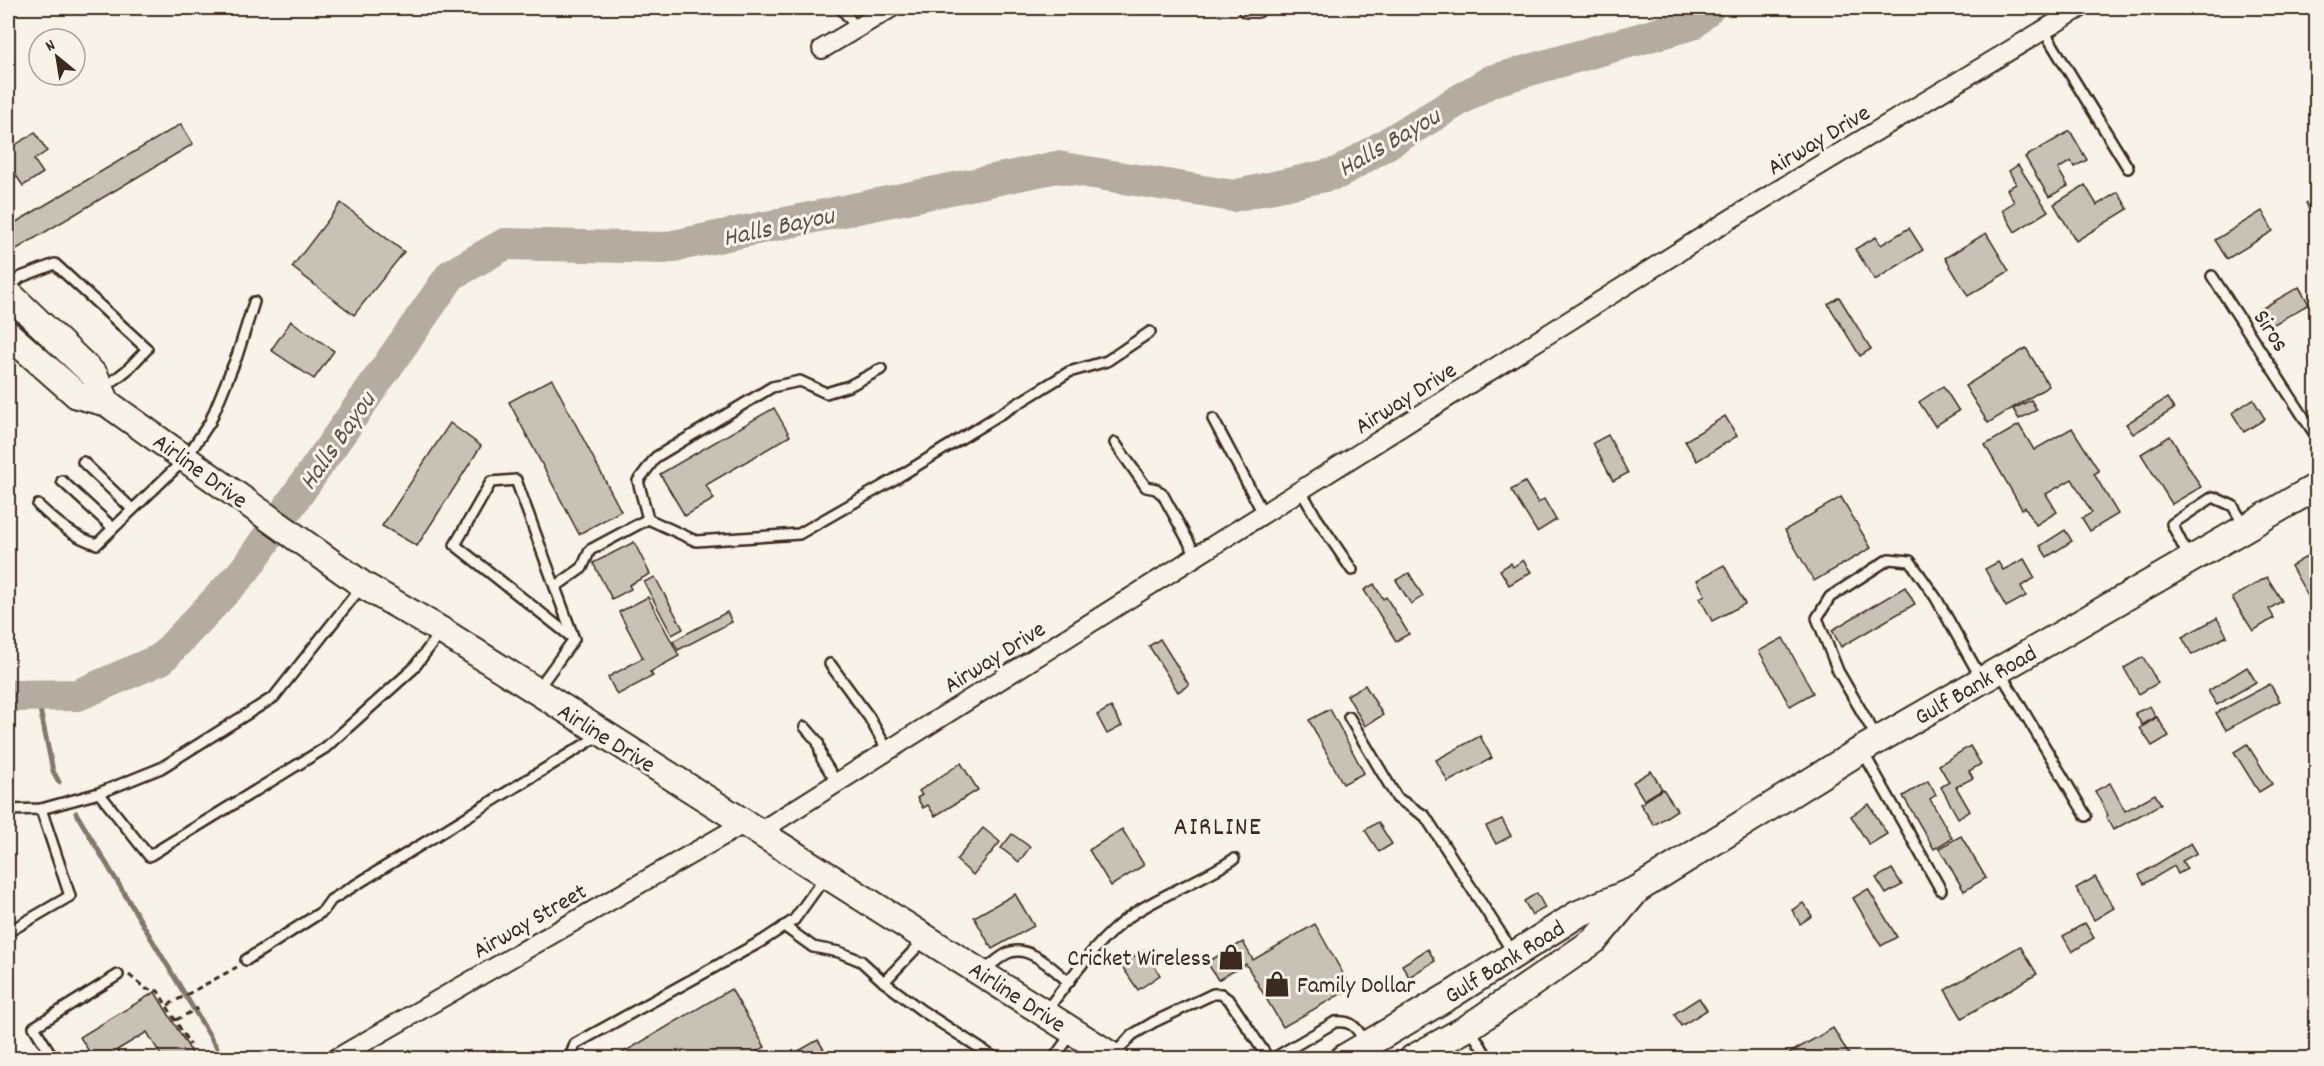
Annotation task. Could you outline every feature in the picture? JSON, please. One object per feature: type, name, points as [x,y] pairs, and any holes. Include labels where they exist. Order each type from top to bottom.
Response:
[{"type":"main road","name":"Airline Drive","points":[[8,293],[95,376],[105,396],[216,481],[363,585],[442,631],[1114,1058]]},
{"type":"main road","name":"Airline Drive","points":[[8,334],[77,395],[105,396]]},
{"type":"main road","name":"Gulf Bank Road","points":[[1344,1059],[1451,995],[1578,914],[1638,889],[1870,745],[2316,487]]},
{"type":"main road","name":"Gulf Bank Road","points":[[1413,1059],[1469,1027],[1595,940],[1638,889]]},
{"type":"street","points":[[822,49],[891,8]]},
{"type":"street","points":[[1246,8],[1257,8]]},
{"type":"street","name":"Airway Drive","points":[[752,827],[837,783],[1729,220],[2080,8]]},
{"type":"street","name":"Airway Street","points":[[337,1059],[752,827]]},
{"type":"lane","points":[[841,8],[857,28]]},
{"type":"lane","points":[[2044,31],[2128,168]]},
{"type":"lane","points":[[8,288],[21,277],[55,264],[147,348],[105,396]]},
{"type":"lane","name":"Siros","points":[[2212,276],[2316,436]]},
{"type":"lane","points":[[38,505],[62,527],[84,540],[97,544],[186,458],[210,422],[237,356],[254,302]]},
{"type":"lane","points":[[648,519],[696,541],[799,534],[895,480],[1069,372],[1107,361],[1150,332]]},
{"type":"lane","points":[[648,519],[638,481],[656,457],[772,387],[800,381],[826,393],[849,386],[881,369]]},
{"type":"lane","points":[[1213,419],[1264,515]]},
{"type":"lane","points":[[1115,443],[1146,487],[1156,489],[1163,495],[1197,556]]},
{"type":"lane","points":[[83,462],[132,509]]},
{"type":"lane","points":[[516,480],[574,639],[455,546],[491,482],[516,480]]},
{"type":"lane","points":[[62,481],[113,528]]},
{"type":"lane","points":[[1301,491],[1352,570]]},
{"type":"lane","points":[[2190,560],[2172,524],[2214,497],[2233,506],[2246,528]]},
{"type":"lane","points":[[555,587],[582,568],[590,550],[648,519]]},
{"type":"lane","points":[[1941,890],[1870,745],[1817,618],[1830,597],[1889,559],[1910,561],[2086,816]]},
{"type":"lane","points":[[8,810],[41,809],[99,793],[161,768],[273,697],[363,585]]},
{"type":"lane","points":[[99,793],[149,856],[325,748],[413,669],[442,631]]},
{"type":"lane","points":[[536,692],[574,639]]},
{"type":"lane","points":[[830,664],[869,717],[888,751]]},
{"type":"lane","points":[[1349,717],[1397,798],[1425,816],[1514,954]]},
{"type":"lane","points":[[806,727],[818,742],[822,759],[837,783]]},
{"type":"lane","points":[[246,960],[323,911],[331,900],[603,734]]},
{"type":"lane","points":[[8,932],[70,896],[41,809]]},
{"type":"lane","points":[[1044,1013],[1112,932],[1131,915],[1210,875],[1234,859]]},
{"type":"lane","points":[[572,1059],[575,1044],[762,941],[794,920],[827,875]]},
{"type":"lane","points":[[784,926],[813,947],[839,952],[861,961],[921,1010],[995,1059]]},
{"type":"lane","points":[[885,982],[926,938]]},
{"type":"lane","points":[[981,973],[1010,952],[1025,952],[1044,962],[1069,982]]},
{"type":"lane","points":[[53,1059],[34,1027],[118,975]]},
{"type":"lane","points":[[1114,1058],[1132,1035],[1213,994],[1221,994],[1230,1001],[1268,1059]]},
{"type":"lane","points":[[1274,1059],[1335,1022],[1345,1021],[1353,1025],[1368,1045]]},
{"type":"lane","points":[[1469,1027],[1488,1059]]},
{"type":"lane","points":[[1054,1059],[1073,1032]]},
{"type":"path","points":[[170,1004],[240,966],[246,960]]},
{"type":"path","points":[[118,975],[132,975],[147,989],[158,991],[170,1004],[190,1045]]},
{"type":"path","points":[[178,1019],[198,1008]]},
{"type":"building","points":[[181,124],[193,144],[15,250],[8,238],[8,227]]},
{"type":"building","points":[[2070,131],[2087,160],[2074,167],[2071,161],[2058,169],[2068,186],[2049,197],[2025,157]]},
{"type":"building","points":[[35,132],[47,151],[34,160],[43,173],[23,186],[8,163],[8,150]]},
{"type":"building","points":[[2018,165],[2048,211],[2015,232],[2002,210],[2014,202],[2007,189],[2016,184],[2009,171]]},
{"type":"building","points":[[2085,185],[2097,205],[2118,192],[2128,209],[2076,241],[2054,204]]},
{"type":"building","points":[[2316,197],[2316,223],[2306,203]]},
{"type":"building","points":[[341,203],[404,252],[354,315],[292,267]]},
{"type":"building","points":[[2262,211],[2273,231],[2227,259],[2215,240]]},
{"type":"building","points":[[1909,228],[1923,250],[1875,280],[1855,249],[1876,237],[1881,245]]},
{"type":"building","points":[[1986,233],[2009,271],[1968,296],[1945,258]]},
{"type":"building","points":[[2299,287],[2309,304],[2269,327],[2259,310]]},
{"type":"building","points":[[1839,297],[1871,349],[1860,356],[1828,304]]},
{"type":"building","points":[[291,321],[334,351],[314,379],[271,350]]},
{"type":"building","points":[[2026,348],[2049,386],[1988,423],[1965,386]]},
{"type":"building","points":[[552,379],[621,511],[579,534],[509,402]]},
{"type":"building","points":[[1943,386],[1959,411],[1935,426],[1919,402]]},
{"type":"building","points":[[2167,398],[2174,409],[2133,434],[2126,424]]},
{"type":"building","points":[[2253,399],[2265,419],[2244,432],[2232,413]]},
{"type":"building","points":[[2031,400],[2037,410],[2019,419],[2013,409]]},
{"type":"building","points":[[774,408],[790,436],[706,485],[714,499],[685,516],[660,474]]},
{"type":"building","points":[[1725,416],[1737,436],[1697,461],[1685,441]]},
{"type":"building","points":[[450,423],[481,446],[417,546],[382,526]]},
{"type":"building","points":[[2019,425],[2034,450],[2072,428],[2099,471],[2094,474],[2118,514],[2090,531],[2082,518],[2092,513],[2072,479],[2046,494],[2057,512],[2036,525],[2025,507],[2022,509],[1985,445]]},
{"type":"building","points":[[1608,435],[1628,473],[1613,481],[1593,443]]},
{"type":"building","points":[[2170,436],[2201,487],[2172,504],[2141,454]]},
{"type":"building","points":[[1525,482],[1538,503],[1544,499],[1556,520],[1537,532],[1511,490]]},
{"type":"building","points":[[1841,497],[1871,548],[1814,581],[1785,530]]},
{"type":"building","points":[[2065,530],[2072,541],[2047,557],[2040,546]]},
{"type":"building","points":[[634,542],[650,574],[629,585],[631,589],[612,599],[593,563]]},
{"type":"building","points":[[2316,551],[2316,593],[2309,598],[2291,566]]},
{"type":"building","points":[[2024,559],[2035,578],[2021,586],[2026,596],[2006,607],[1985,569],[1998,562],[2003,570]]},
{"type":"building","points":[[1523,560],[1531,572],[1509,585],[1500,570],[1511,563],[1513,567]]},
{"type":"building","points":[[1724,565],[1745,604],[1712,621],[1700,598],[1705,595],[1697,580]]},
{"type":"building","points":[[1409,573],[1423,596],[1411,604],[1396,580]]},
{"type":"building","points":[[655,577],[683,629],[672,635],[644,582]]},
{"type":"building","points":[[2267,577],[2282,601],[2269,609],[2274,618],[2253,631],[2232,598]]},
{"type":"building","points":[[1374,584],[1383,599],[1386,597],[1409,634],[1396,641],[1364,590]]},
{"type":"building","points":[[1905,587],[1915,604],[1841,647],[1832,630]]},
{"type":"building","points":[[648,597],[679,656],[650,672],[653,676],[617,695],[608,677],[643,658],[619,612]]},
{"type":"building","points":[[727,612],[732,622],[678,650],[673,641]]},
{"type":"building","points":[[2217,618],[2227,636],[2192,655],[2182,637]]},
{"type":"building","points":[[1783,638],[1813,693],[1790,706],[1759,651]]},
{"type":"building","points":[[1160,639],[1189,685],[1178,692],[1149,646]]},
{"type":"building","points":[[2143,657],[2158,683],[2139,694],[2124,668]]},
{"type":"building","points":[[2247,667],[2256,682],[2217,705],[2208,691]]},
{"type":"building","points":[[2270,684],[2280,701],[2226,730],[2216,713]]},
{"type":"building","points":[[1365,685],[1383,715],[1365,726],[1347,695]]},
{"type":"building","points":[[2150,706],[2156,717],[2142,725],[2135,713]]},
{"type":"building","points":[[1111,707],[1122,726],[1107,734],[1097,715]]},
{"type":"building","points":[[1330,709],[1364,773],[1343,784],[1309,720]]},
{"type":"building","points":[[2157,717],[2169,736],[2152,746],[2140,728]]},
{"type":"building","points":[[1480,736],[1492,758],[1448,782],[1436,760]]},
{"type":"building","points":[[2247,744],[2272,784],[2259,792],[2234,752]]},
{"type":"building","points":[[1970,746],[1981,764],[1969,771],[1973,778],[1956,787],[1970,811],[1958,818],[1941,787],[1949,782],[1939,765]]},
{"type":"building","points":[[961,763],[978,790],[935,816],[928,805],[923,808],[917,798],[922,795],[919,791]]},
{"type":"building","points":[[1651,771],[1662,789],[1644,800],[1633,782]]},
{"type":"building","points":[[1928,781],[1936,795],[1930,799],[1952,838],[1934,849],[1903,796]]},
{"type":"building","points":[[2110,783],[2125,811],[2155,794],[2161,804],[2113,830],[2095,791]]},
{"type":"building","points":[[1663,789],[1677,810],[1654,825],[1640,804]]},
{"type":"building","points":[[1869,804],[1887,834],[1869,845],[1851,816]]},
{"type":"building","points":[[1502,819],[1511,836],[1496,844],[1486,826]]},
{"type":"building","points":[[1378,822],[1392,844],[1379,852],[1365,830]]},
{"type":"building","points":[[983,828],[1000,842],[973,875],[956,860]]},
{"type":"building","points":[[1122,829],[1144,865],[1111,886],[1089,850]]},
{"type":"building","points":[[1012,834],[1030,847],[1019,862],[1001,848]]},
{"type":"building","points":[[1961,836],[1986,878],[1964,891],[1939,848]]},
{"type":"building","points":[[2191,843],[2197,853],[2182,861],[2187,869],[2178,874],[2174,866],[2144,884],[2139,875]]},
{"type":"building","points":[[1892,869],[1902,885],[1886,894],[1876,878]]},
{"type":"building","points":[[2095,877],[2114,908],[2094,920],[2076,888]]},
{"type":"building","points":[[1868,889],[1897,937],[1881,946],[1853,898]]},
{"type":"building","points":[[1537,893],[1545,908],[1532,915],[1524,901]]},
{"type":"building","points":[[1015,894],[1034,926],[992,949],[974,917]]},
{"type":"building","points":[[1803,903],[1812,916],[1800,924],[1792,910]]},
{"type":"building","points":[[2085,923],[2094,938],[2072,952],[2063,936]]},
{"type":"building","points":[[1315,924],[1351,988],[1283,1027],[1246,964],[1218,980],[1207,962],[1243,942],[1253,960]]},
{"type":"building","points":[[2020,946],[2037,974],[1962,1018],[1945,990]]},
{"type":"building","points":[[1428,949],[1435,961],[1409,977],[1402,965]]},
{"type":"building","points":[[1144,950],[1160,975],[1138,990],[1121,965]]},
{"type":"building","points":[[731,989],[765,1047],[746,1058],[614,1058]]},
{"type":"building","points":[[155,992],[195,1058],[160,1058],[162,1057],[147,1032],[117,1050],[123,1058],[93,1058],[80,1037]]},
{"type":"building","points":[[1699,998],[1707,1010],[1681,1026],[1674,1014]]},
{"type":"building","points":[[1833,1028],[1851,1058],[1781,1058]]},
{"type":"building","points":[[818,1040],[829,1058],[786,1058]]},
{"type":"waterway","name":"Halls Bayou","points":[[8,696],[78,695],[161,659],[244,571],[451,275],[505,244],[664,248],[1057,167],[1233,196],[1338,173],[1491,81],[1692,24],[1709,8]]},
{"type":"waterway","points":[[37,695],[53,771],[59,782]]},
{"type":"waterway","points":[[76,813],[223,1058]]},
{"type":"place","name":"Cricket Wireless","points":[[1231,957]]},
{"type":"place","name":"Family Dollar","points":[[1277,984]]},
{"type":"district","name":"AIRLINE","points":[[1218,825]]}]
